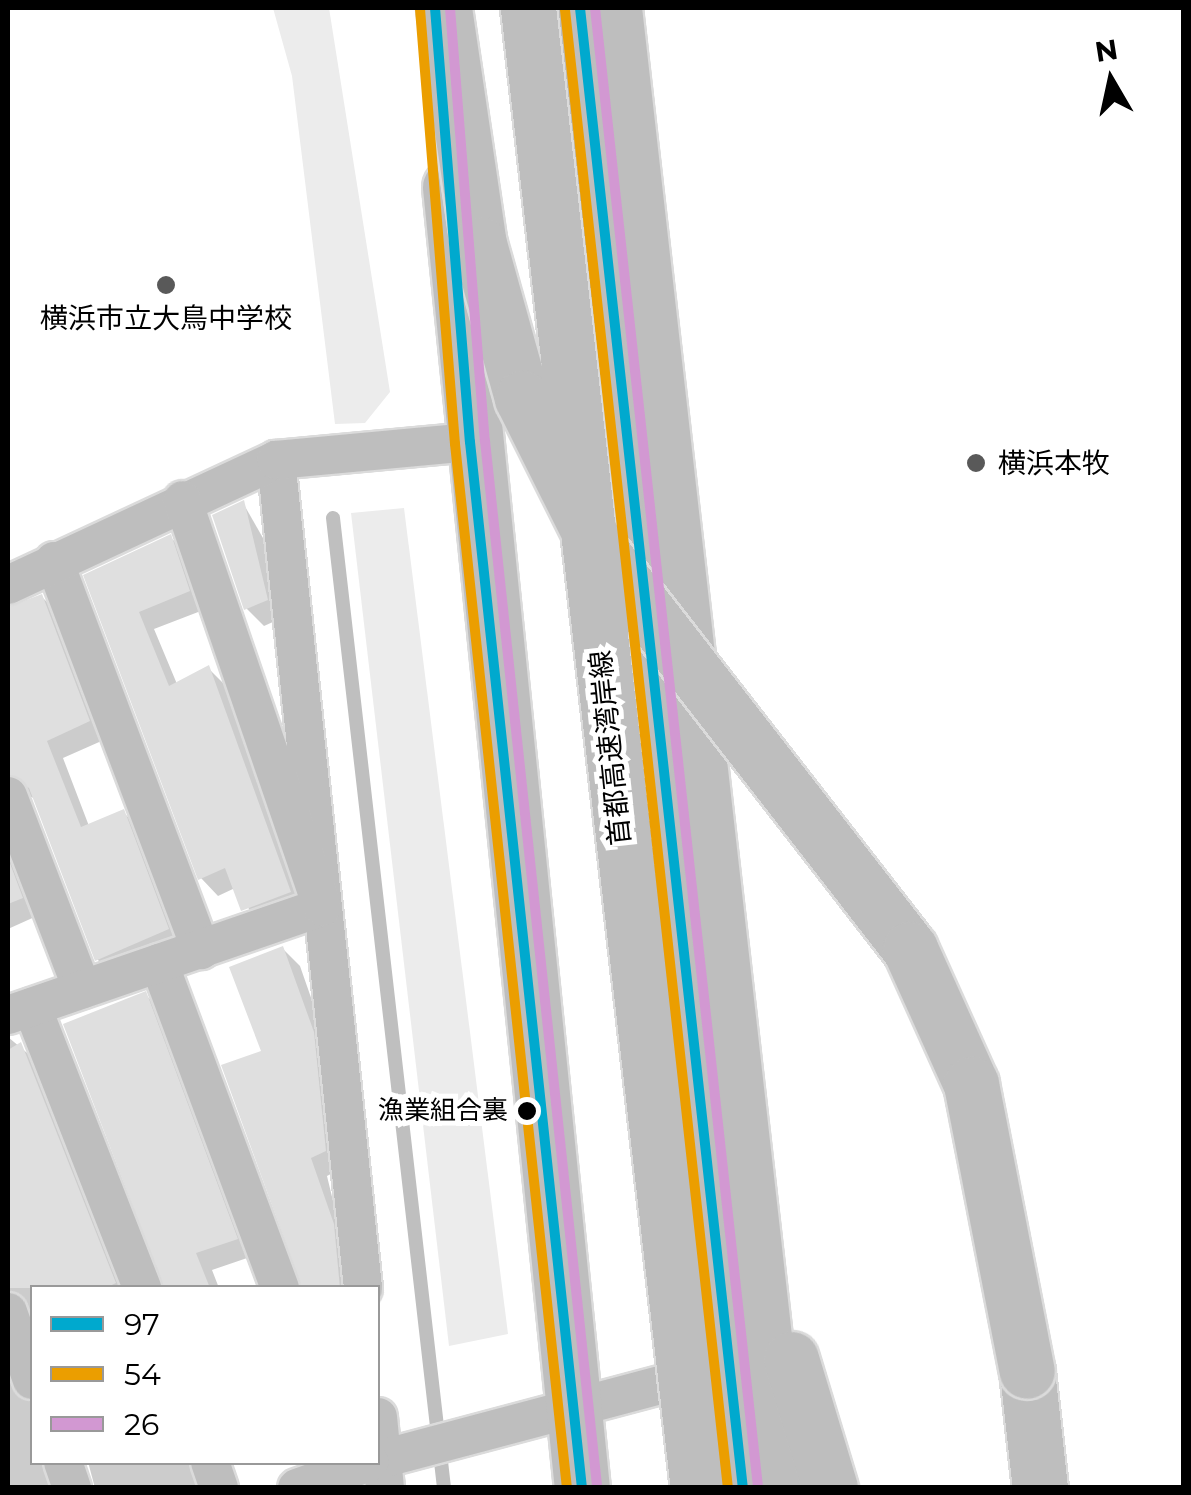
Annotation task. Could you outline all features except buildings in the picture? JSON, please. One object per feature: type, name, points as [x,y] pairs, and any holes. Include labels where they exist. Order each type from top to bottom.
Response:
[{"type":"highway","points":[[435,8],[470,442],[582,1488]]},
{"type":"highway","points":[[444,8],[496,320],[558,473],[658,632],[867,884],[943,1012],[994,1166],[1040,1488]]},
{"type":"highway","name":"首都高速湾岸線","points":[[528,8],[698,1488]]},
{"type":"highway","points":[[580,8],[744,1488]]},
{"type":"highway","points":[[614,8],[744,1203],[781,1488]]},
{"type":"highway","points":[[744,1203],[830,1488]]},
{"type":"street","points":[[8,585],[182,500],[276,460],[470,442]]},
{"type":"street","points":[[276,460],[363,1285]]},
{"type":"street","points":[[182,500],[322,907]]},
{"type":"street","points":[[54,560],[201,950]]},
{"type":"street","points":[[8,796],[82,989]]},
{"type":"street","points":[[141,1285],[20,1011],[322,907]]},
{"type":"street","points":[[159,964],[279,1285]]},
{"type":"street","points":[[8,1312],[30,1374]]},
{"type":"street","points":[[380,1463],[572,1402],[729,1368]]},
{"type":"street","points":[[297,1488],[368,1467]]},
{"type":"shaded area","points":[[273,8],[329,8],[390,392],[365,423],[335,424],[292,76]]},
{"type":"shaded area","points":[[404,508],[508,1334],[449,1346],[351,513]]},
{"type":"waterway","points":[[333,518],[444,1488]]},
{"type":"transit line","name":"97","points":[[435,8],[470,442],[582,1488]]},
{"type":"transit line","name":"26","points":[[450,8],[485,441],[597,1486]]},
{"type":"transit line","name":"97","points":[[580,8],[743,1488]]},
{"type":"transit line","name":"26","points":[[595,8],[758,1486]]},
{"type":"transit line","name":"54","points":[[420,9],[455,444],[567,1488]]},
{"type":"transit line","name":"54","points":[[565,10],[728,1488]]},
{"type":"place","name":"横浜市立大鳥中学校","points":[[166,285]]},
{"type":"place","name":"横浜本牧","points":[[976,463]]},
{"type":"place","name":"漁業組合裏","points":[[527,1111]]}]
